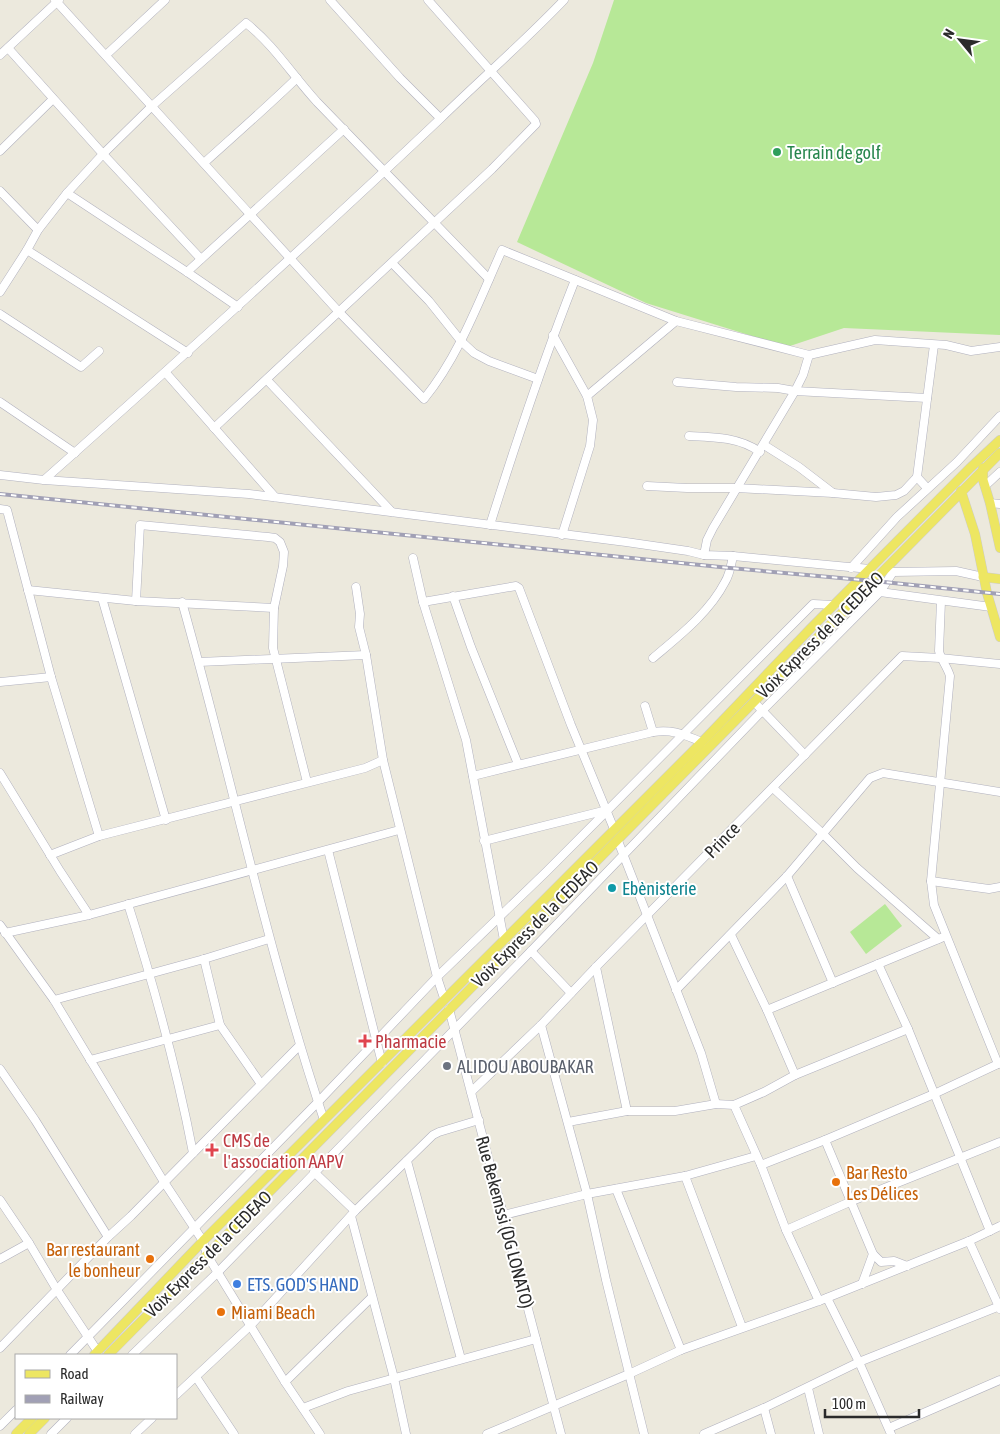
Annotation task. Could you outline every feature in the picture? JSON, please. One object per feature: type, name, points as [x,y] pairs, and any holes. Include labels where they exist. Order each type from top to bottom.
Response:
[{"type":"main road","points":[[96,1353],[203,1241],[702,742],[834,605],[1000,440]]},
{"type":"main road","points":[[988,452],[982,470],[1000,548]]},
{"type":"main road","name":"Voix Express de la CEDEAO","points":[[109,1354],[1000,453]]},
{"type":"main road","points":[[970,468],[967,481],[961,491],[975,534],[983,577],[996,608],[1000,637]]},
{"type":"main road","points":[[983,577],[1000,579]]},
{"type":"main road","points":[[16,1434],[31,1419]]},
{"type":"main road","points":[[29,1434],[44,1419]]},
{"type":"street","points":[[106,55],[165,0]]},
{"type":"street","points":[[330,0],[400,78],[440,118]]},
{"type":"street","points":[[214,428],[499,162],[536,124],[428,0]]},
{"type":"street","points":[[44,480],[166,373],[291,259],[386,171],[564,0]]},
{"type":"street","points":[[0,55],[57,1],[339,312],[424,399],[461,341],[502,250],[676,321],[809,355],[875,340],[946,345],[971,351],[1000,347]]},
{"type":"street","points":[[0,292],[28,250],[38,230],[67,193],[103,154],[152,106],[246,23],[279,56],[344,129],[386,171],[433,223],[489,278]]},
{"type":"street","points":[[8,48],[201,259]]},
{"type":"street","points":[[204,164],[297,78]]},
{"type":"street","points":[[0,150],[53,99]]},
{"type":"street","points":[[187,272],[344,129]]},
{"type":"street","points":[[67,193],[238,307]]},
{"type":"street","points":[[2,196],[38,230]]},
{"type":"street","points":[[28,250],[188,353]]},
{"type":"street","points":[[392,263],[429,301],[474,354],[538,379]]},
{"type":"street","points":[[490,525],[524,417],[575,280]]},
{"type":"street","points":[[0,314],[81,367],[99,351]]},
{"type":"street","points":[[587,396],[676,321]]},
{"type":"street","points":[[553,335],[587,396],[593,420],[592,434],[562,535]]},
{"type":"street","points":[[647,486],[736,488],[876,497],[896,495],[904,491],[917,477],[934,345]]},
{"type":"street","points":[[704,555],[707,540],[795,391],[809,355]]},
{"type":"street","points":[[166,373],[275,497]]},
{"type":"street","points":[[266,380],[392,512]]},
{"type":"street","points":[[677,382],[736,388],[778,388],[795,391],[927,398]]},
{"type":"street","points":[[0,402],[75,453]]},
{"type":"street","points":[[851,568],[897,517],[957,462],[1000,416]]},
{"type":"street","points":[[689,436],[726,439],[762,448],[799,467],[833,493]]},
{"type":"street","points":[[985,486],[1000,472]]},
{"type":"street","points":[[0,475],[275,497],[688,551],[704,555],[870,569]]},
{"type":"street","points":[[917,477],[927,488]]},
{"type":"street","points":[[990,503],[1000,504]]},
{"type":"street","points":[[0,509],[7,510],[51,676],[99,836]]},
{"type":"street","points":[[136,601],[140,526],[275,538],[280,542],[284,552],[274,608],[273,638],[275,660],[307,782]]},
{"type":"street","points":[[653,658],[686,630],[713,600],[726,581],[733,556]]},
{"type":"street","points":[[413,558],[423,602],[459,716],[473,776],[504,940]]},
{"type":"street","points":[[133,1354],[218,1272],[762,711],[880,592],[893,572],[956,571],[983,577]]},
{"type":"street","points":[[423,602],[516,586],[519,588],[614,830]]},
{"type":"street","points":[[356,587],[360,614],[359,627],[366,655],[383,760],[399,830],[444,998]]},
{"type":"street","points":[[867,588],[880,592],[996,608]]},
{"type":"street","points":[[28,590],[136,601],[274,608]]},
{"type":"street","points":[[453,596],[467,637],[518,764]]},
{"type":"street","points":[[102,598],[166,820]]},
{"type":"street","points":[[761,1164],[825,1140],[999,1064],[934,905],[931,881],[950,676],[938,651],[941,601]]},
{"type":"street","points":[[182,602],[269,939],[299,1046],[324,1120]]},
{"type":"street","points":[[71,1354],[318,1102],[437,977],[546,872],[813,604],[834,605]]},
{"type":"street","points":[[199,662],[366,655]]},
{"type":"street","name":"Prince","points":[[471,1092],[541,1025],[902,656],[1000,664]]},
{"type":"street","points":[[0,682],[51,676]]},
{"type":"street","points":[[754,702],[806,755]]},
{"type":"street","points":[[645,706],[654,732]]},
{"type":"street","points":[[473,776],[654,732],[665,731],[682,734],[702,742]]},
{"type":"street","points":[[50,855],[99,836],[365,768],[383,760]]},
{"type":"street","points":[[0,773],[2,782],[89,915]]},
{"type":"street","points":[[676,990],[731,936],[787,876],[870,778],[883,773],[1000,792]]},
{"type":"street","points":[[772,788],[857,868],[938,939]]},
{"type":"street","points":[[484,841],[605,811]]},
{"type":"street","points":[[5,933],[89,915],[399,830]]},
{"type":"street","points":[[618,840],[701,1053],[716,1104]]},
{"type":"street","points":[[328,850],[382,1063]]},
{"type":"street","points":[[787,876],[832,983]]},
{"type":"street","points":[[931,881],[988,889],[1000,887]]},
{"type":"street","points":[[128,904],[150,974],[167,1039],[187,1118],[193,1153]]},
{"type":"street","points":[[0,925],[54,1000],[164,1182],[203,1241],[207,1255],[285,1382],[320,1434]]},
{"type":"street","points":[[731,936],[767,1010],[795,1075]]},
{"type":"street","points":[[767,1010],[947,936]]},
{"type":"street","points":[[54,1000],[269,939]]},
{"type":"street","points":[[531,951],[571,993]]},
{"type":"street","points":[[204,959],[220,1026],[261,1084]]},
{"type":"street","points":[[878,964],[908,1030],[990,1231]]},
{"type":"street","points":[[596,967],[627,1111]]},
{"type":"street","name":"Rue Bekemssi (DG LONATO)","points":[[449,1010],[561,1434]]},
{"type":"street","points":[[541,1025],[587,1194],[644,1434]]},
{"type":"street","points":[[90,1060],[220,1026]]},
{"type":"street","points":[[568,1122],[627,1111],[676,1111],[716,1104],[734,1105],[764,1092],[795,1075],[908,1030]]},
{"type":"street","points":[[0,1348],[299,1046]]},
{"type":"street","points":[[0,1069],[35,1120],[108,1237]]},
{"type":"street","points":[[734,1105],[761,1164],[786,1230],[819,1301]]},
{"type":"street","points":[[178,1393],[251,1325],[353,1214],[436,1133],[478,1120]]},
{"type":"street","points":[[825,1140],[873,1254],[881,1262],[894,1261],[907,1266]]},
{"type":"street","points":[[786,1230],[1000,1142]]},
{"type":"street","points":[[504,1215],[587,1194],[685,1176],[756,1156]]},
{"type":"street","points":[[407,1161],[461,1359]]},
{"type":"street","points":[[314,1172],[353,1214],[406,1434]]},
{"type":"street","points":[[685,1176],[742,1327]]},
{"type":"street","points":[[616,1189],[681,1350]]},
{"type":"street","points":[[0,1200],[29,1242],[96,1353]]},
{"type":"street","points":[[486,1434],[681,1350],[827,1298],[969,1241],[1000,1226]]},
{"type":"street","points":[[704,1434],[808,1388],[859,1362],[1000,1307],[969,1241]]},
{"type":"street","points":[[0,1259],[29,1242]]},
{"type":"street","points":[[862,1284],[873,1254]]},
{"type":"street","points":[[285,1382],[372,1297]]},
{"type":"street","points":[[827,1298],[859,1362],[890,1431],[1000,1380]]},
{"type":"street","points":[[303,1408],[348,1391],[536,1338]]},
{"type":"street","points":[[196,1377],[234,1434]]},
{"type":"street","points":[[808,1388],[819,1434]]},
{"type":"street","points":[[764,1408],[771,1434]]},
{"type":"street","points":[[0,1426],[15,1411]]},
{"type":"street","points":[[51,1434],[67,1419]]},
{"type":"street","points":[[135,1434],[151,1419]]},
{"type":"green space","name":"Terrain de golf","points":[[614,0],[1000,0],[1000,335],[844,328],[787,347],[646,303],[517,242],[593,63]]},
{"type":"green space","points":[[885,904],[902,926],[866,954],[850,932]]},
{"type":"railway","points":[[0,494],[1000,594]]},
{"type":"place","name":"Terrain de golf","points":[[777,152]]},
{"type":"place","name":"Ebènisterie","points":[[612,888]]},
{"type":"place","name":"Pharmacie","points":[[365,1041]]},
{"type":"place","name":"ALIDOU ABOUBAKAR","points":[[447,1066]]},
{"type":"place","name":"CMS de l'association AAPV","points":[[212,1150]]},
{"type":"place","name":"Bar Resto Les Délices","points":[[836,1182]]},
{"type":"place","name":"Bar restaurant le bonheur","points":[[150,1259]]},
{"type":"place","name":"ETS. GOD'S HAND","points":[[237,1284]]},
{"type":"place","name":"Miami Beach","points":[[221,1312]]}]
